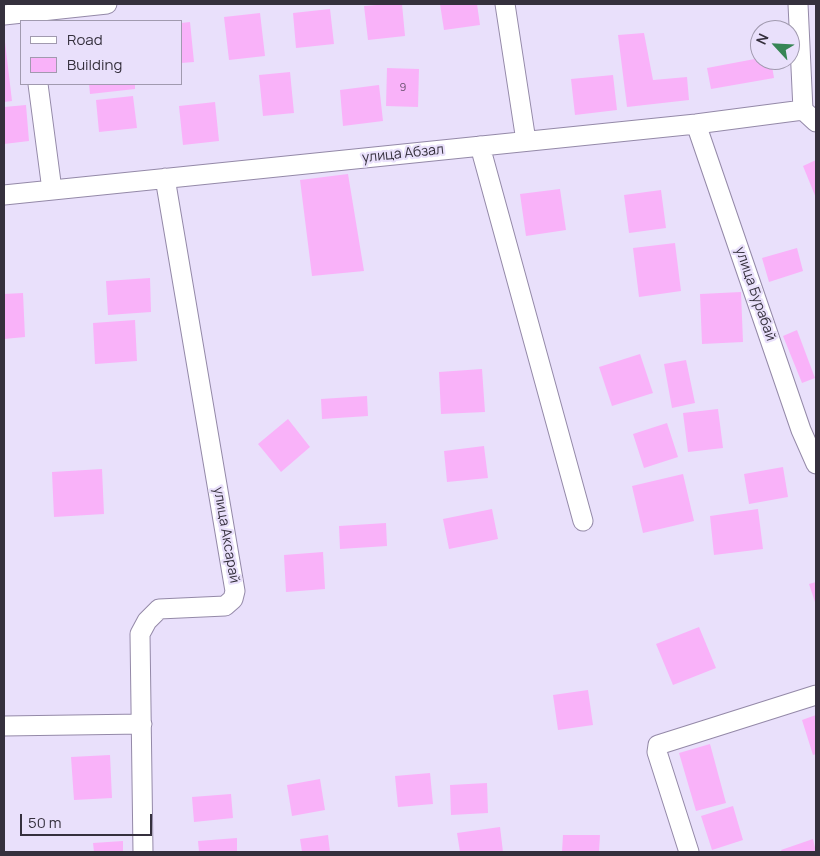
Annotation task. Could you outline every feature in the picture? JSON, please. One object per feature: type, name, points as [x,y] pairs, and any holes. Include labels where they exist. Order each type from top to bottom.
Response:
[{"type":"street","points":[[4,15],[107,4]]},
{"type":"street","points":[[505,4],[526,141]]},
{"type":"street","points":[[798,4],[809,116]]},
{"type":"street","points":[[38,85],[52,190]]},
{"type":"street","name":"улица Абзал","points":[[4,195],[696,124],[809,116]]},
{"type":"street","name":"улица Бурабай","points":[[696,124],[801,430],[816,464]]},
{"type":"street","points":[[480,146],[583,521]]},
{"type":"street","name":"улица Аксарай","points":[[143,852],[140,634],[146,621],[159,609],[225,606],[233,599],[235,591],[166,178]]},
{"type":"street","points":[[689,852],[657,752],[658,745],[816,695]]},
{"type":"street","points":[[4,726],[142,724]]},
{"type":"building","points":[[402,4],[405,36],[368,40],[364,6]]},
{"type":"building","points":[[440,4],[477,4],[480,25],[444,30]]},
{"type":"building","points":[[330,9],[334,44],[296,48],[293,13]]},
{"type":"building","points":[[260,13],[265,56],[229,60],[224,17]]},
{"type":"building","points":[[190,22],[194,62],[182,63],[182,23]]},
{"type":"building","points":[[644,33],[653,80],[687,77],[689,100],[627,107],[618,35]]},
{"type":"building","points":[[4,42],[12,101],[4,102]]},
{"type":"building","points":[[750,60],[750,70],[773,70],[774,78],[711,89],[707,68]]},
{"type":"building","points":[[387,68],[419,69],[418,107],[386,106]]},
{"type":"building","points":[[290,72],[294,113],[263,116],[259,75]]},
{"type":"building","points":[[613,75],[617,110],[575,115],[571,79]]},
{"type":"building","points":[[89,85],[135,85],[135,89],[90,94]]},
{"type":"building","points":[[379,85],[383,121],[343,126],[340,90]]},
{"type":"building","points":[[133,96],[137,128],[99,132],[96,100]]},
{"type":"building","points":[[215,102],[219,141],[183,145],[179,106]]},
{"type":"building","points":[[26,105],[29,141],[4,144],[4,107]]},
{"type":"building","points":[[816,160],[816,198],[803,166]]},
{"type":"building","points":[[348,174],[364,271],[312,276],[300,180]]},
{"type":"building","points":[[560,189],[566,230],[526,236],[520,194]]},
{"type":"building","points":[[661,190],[666,228],[629,233],[624,195]]},
{"type":"building","points":[[675,243],[681,291],[639,297],[633,248]]},
{"type":"building","points":[[797,248],[803,271],[769,282],[762,258]]},
{"type":"building","points":[[150,278],[151,312],[108,315],[106,281]]},
{"type":"building","points":[[741,292],[743,342],[702,344],[700,294]]},
{"type":"building","points":[[23,293],[25,337],[4,339],[4,294]]},
{"type":"building","points":[[135,320],[137,361],[95,364],[93,323]]},
{"type":"building","points":[[797,330],[815,378],[802,383],[783,336]]},
{"type":"building","points":[[640,354],[653,393],[612,406],[599,367]]},
{"type":"building","points":[[686,360],[695,403],[672,408],[664,364]]},
{"type":"building","points":[[482,369],[485,412],[441,414],[439,372]]},
{"type":"building","points":[[367,396],[368,416],[322,419],[321,399]]},
{"type":"building","points":[[718,409],[723,448],[688,452],[683,413]]},
{"type":"building","points":[[288,419],[310,447],[281,472],[258,444]]},
{"type":"building","points":[[667,423],[678,457],[644,468],[633,434]]},
{"type":"building","points":[[484,446],[488,478],[447,482],[444,451]]},
{"type":"building","points":[[783,467],[788,497],[749,504],[744,474]]},
{"type":"building","points":[[102,469],[104,514],[54,517],[52,472]]},
{"type":"building","points":[[683,474],[694,521],[643,533],[632,486]]},
{"type":"building","points":[[492,509],[498,539],[449,549],[443,519]]},
{"type":"building","points":[[758,509],[763,549],[714,555],[710,516]]},
{"type":"building","points":[[386,523],[387,546],[340,549],[339,526]]},
{"type":"building","points":[[323,552],[325,589],[286,592],[284,555]]},
{"type":"building","points":[[816,582],[816,605],[809,584]]},
{"type":"building","points":[[699,627],[716,668],[673,685],[656,644]]},
{"type":"building","points":[[588,690],[593,725],[558,730],[553,695]]},
{"type":"building","points":[[816,715],[816,754],[813,755],[802,720]]},
{"type":"building","points":[[710,744],[726,803],[696,811],[679,753]]},
{"type":"building","points":[[110,755],[112,798],[74,800],[71,757]]},
{"type":"building","points":[[430,773],[433,804],[398,807],[395,776]]},
{"type":"building","points":[[320,779],[325,810],[292,816],[287,785]]},
{"type":"building","points":[[487,783],[488,813],[451,815],[450,785]]},
{"type":"building","points":[[231,794],[233,818],[194,822],[192,797]]},
{"type":"building","points":[[733,806],[743,840],[712,850],[701,816]]},
{"type":"building","points":[[500,827],[503,852],[460,852],[457,833]]},
{"type":"building","points":[[328,835],[330,852],[302,852],[300,839]]},
{"type":"building","points":[[563,835],[600,835],[599,852],[562,852]]},
{"type":"building","points":[[237,838],[237,852],[199,852],[198,841]]},
{"type":"building","points":[[813,839],[816,852],[782,852],[781,850]]},
{"type":"building","points":[[123,841],[123,852],[94,852],[93,843]]}]
